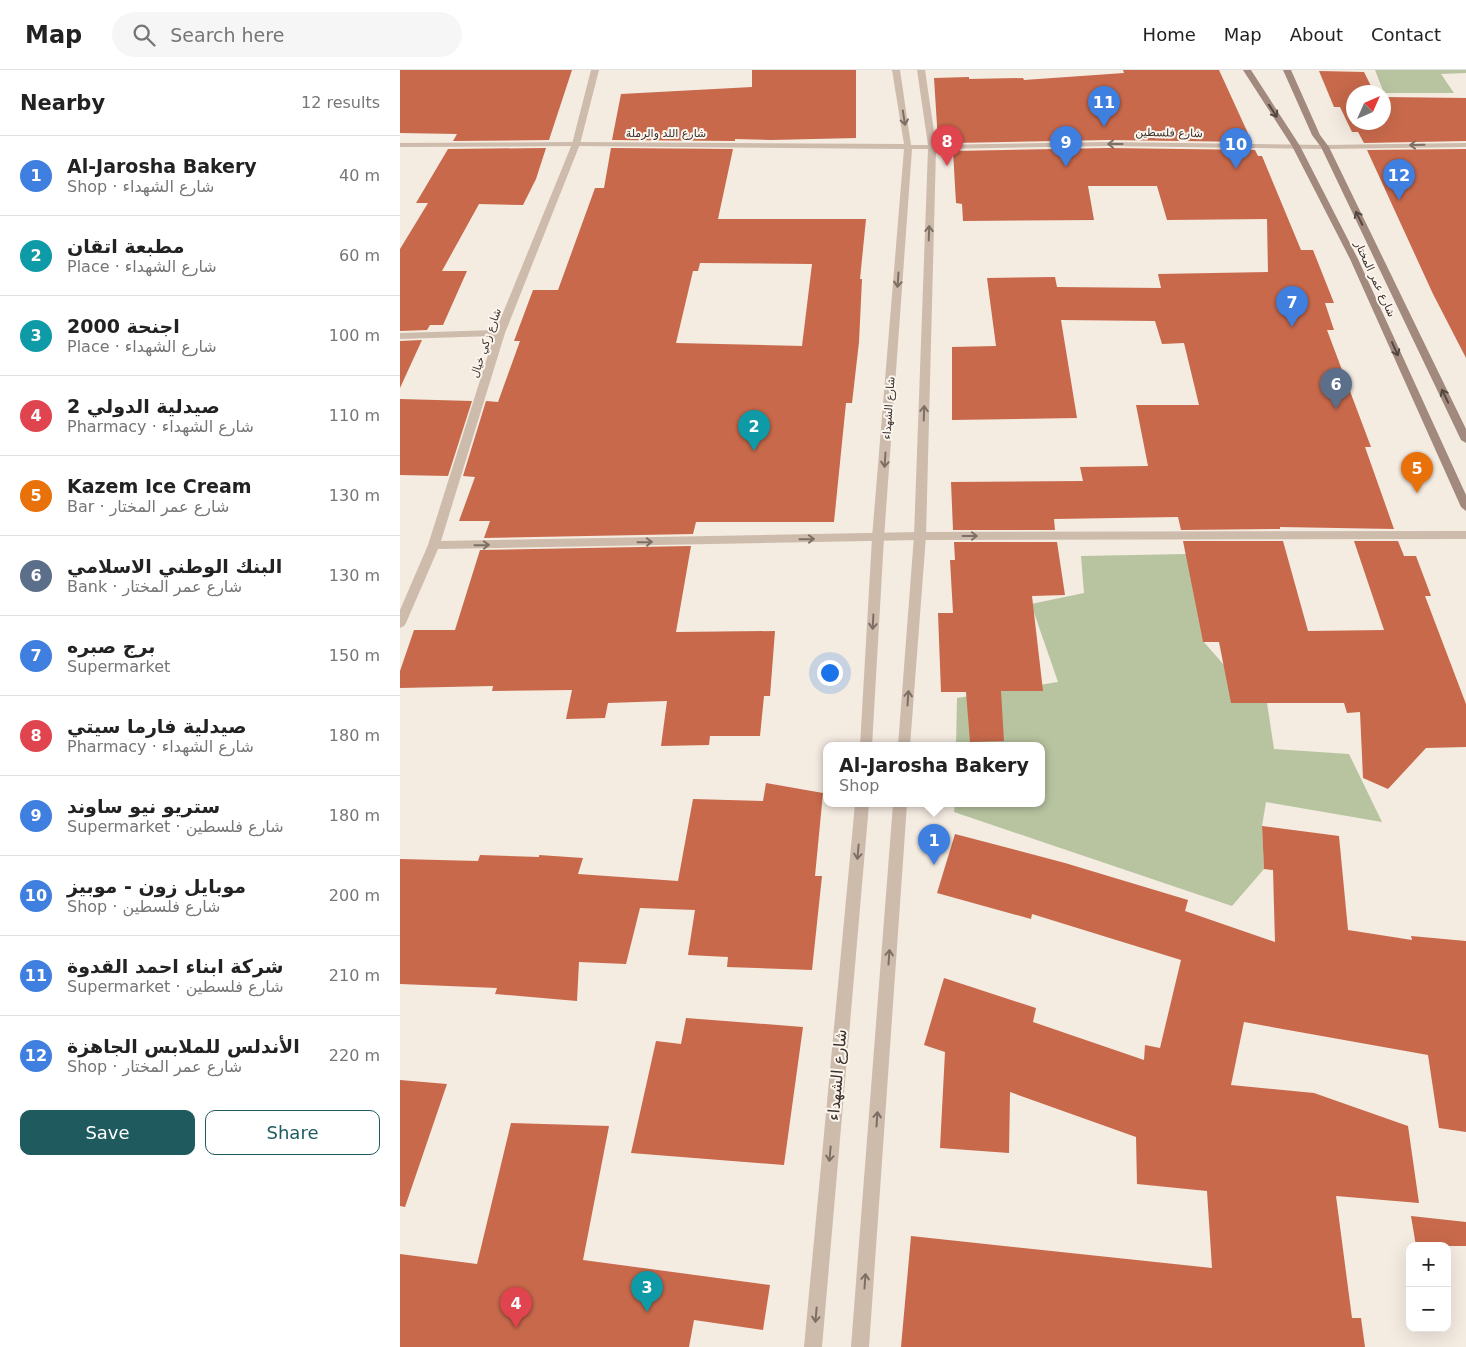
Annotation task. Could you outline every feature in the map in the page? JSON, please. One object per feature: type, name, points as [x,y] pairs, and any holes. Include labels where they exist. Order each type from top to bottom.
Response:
[{"type":"main road","name":"شارع عمر المختار","points":[[1247,70],[1296,146],[1354,259],[1466,507]]},
{"type":"main road","name":"شارع عمر المختار","points":[[1287,70],[1316,135],[1324,147],[1466,440]]},
{"type":"street","name":"شارع زكي خيال","points":[[400,623],[434,545],[500,333],[576,144],[594,70]]},
{"type":"street","name":"شارع الشهداء","points":[[866,742],[878,538],[908,147],[896,70]]},
{"type":"street","points":[[904,742],[920,536],[932,147],[921,70]]},
{"type":"street","name":"شارع اللد والرملة","points":[[400,145],[576,144],[932,147]]},
{"type":"street","name":"شارع فلسطين","points":[[932,147],[1108,144],[1324,147],[1466,145]]},
{"type":"street","points":[[400,336],[500,333]]},
{"type":"street","points":[[434,545],[920,536],[1466,535]]},
{"type":"street","name":"شارع الشهداء","points":[[813,1347],[862,807]]},
{"type":"street","points":[[860,1347],[900,807]]},
{"type":"green space","points":[[1375,70],[1466,70],[1466,73],[1441,74],[1454,93],[1391,93],[1391,85],[1381,85]]},
{"type":"green space","points":[[1186,554],[1203,641],[1224,665],[1267,703],[1274,749],[1349,754],[1382,822],[1266,802],[1262,826],[1264,869],[1232,906],[954,812],[955,807],[1045,807],[1045,742],[956,742],[957,698],[1058,682],[1031,604],[1084,593],[1081,556]]},
{"type":"building","points":[[400,70],[572,70],[549,140],[453,141],[457,134],[400,133]]},
{"type":"building","points":[[752,70],[856,70],[856,138],[735,139],[735,141],[612,140],[621,94],[752,87]]},
{"type":"building","points":[[1123,70],[1219,70],[1252,142],[1108,140],[953,143],[953,141],[938,141],[934,78],[1023,78],[1024,80],[1124,73]]},
{"type":"building","points":[[1319,71],[1364,72],[1370,85],[1346,85],[1346,120],[1340,107],[1334,107]]},
{"type":"building","points":[[1391,97],[1466,98],[1466,141],[1364,143],[1358,132],[1352,132],[1351,130],[1391,130]]},
{"type":"building","points":[[546,148],[536,179],[523,205],[479,204],[442,271],[467,271],[443,325],[430,325],[427,330],[400,331],[400,249],[428,203],[416,203],[448,149]]},
{"type":"building","points":[[611,148],[733,149],[718,219],[866,219],[860,279],[862,279],[859,342],[852,403],[846,403],[834,522],[696,522],[693,534],[484,538],[490,521],[459,521],[475,477],[463,476],[486,401],[498,402],[520,341],[514,341],[533,290],[558,290],[595,188],[604,188]],"holes":[[[700,263],[812,264],[802,346],[676,343],[693,271],[698,271]]]},
{"type":"building","points":[[1108,148],[1255,150],[1258,156],[1262,156],[1301,250],[1313,250],[1334,303],[1325,303],[1334,330],[1327,330],[1371,447],[1365,447],[1394,529],[1280,527],[1280,529],[1181,530],[1178,517],[1054,519],[1055,530],[953,530],[951,482],[1083,481],[1080,467],[1148,466],[1136,405],[1199,405],[1184,343],[1162,344],[1155,321],[1061,320],[1077,418],[952,420],[952,347],[996,346],[987,278],[1055,277],[1057,287],[1161,288],[1158,274],[1268,272],[1267,219],[1167,220],[1157,186],[1088,186],[1094,220],[963,221],[962,204],[956,203],[953,151]]},
{"type":"building","points":[[1466,149],[1466,358],[1433,294],[1367,150]]},
{"type":"building","points":[[422,340],[400,388],[400,341]]},
{"type":"building","points":[[400,399],[472,401],[448,476],[400,475]]},
{"type":"building","points":[[1183,541],[1283,541],[1308,631],[1384,630],[1354,541],[1398,541],[1404,556],[1416,556],[1431,596],[1425,596],[1466,704],[1466,747],[1426,748],[1388,789],[1363,778],[1360,712],[1347,713],[1344,703],[1231,703],[1219,642],[1203,642]]},
{"type":"building","points":[[954,542],[1057,542],[1065,595],[1032,596],[1043,691],[1001,691],[1004,741],[970,742],[966,692],[941,692],[938,613],[953,613],[950,560],[955,560]]},
{"type":"building","points":[[691,546],[676,632],[775,631],[770,696],[764,696],[760,736],[710,736],[709,745],[661,746],[667,701],[608,703],[605,718],[566,719],[572,690],[492,691],[493,686],[400,688],[400,671],[414,630],[455,630],[480,550]]},
{"type":"building","points":[[766,783],[823,793],[815,876],[822,876],[812,970],[727,967],[728,957],[688,955],[695,910],[640,908],[626,964],[579,962],[577,1001],[495,994],[497,988],[400,984],[400,859],[478,861],[480,855],[539,857],[539,855],[583,858],[578,874],[678,881],[693,799],[763,801]]},
{"type":"building","points":[[1262,826],[1339,836],[1348,930],[1412,940],[1411,936],[1466,941],[1466,1132],[1439,1128],[1428,1055],[1244,1022],[1231,1085],[1314,1093],[1408,1126],[1419,1203],[1336,1196],[1352,1318],[1361,1318],[1365,1347],[901,1347],[911,1236],[1212,1268],[1207,1191],[1137,1184],[1136,1137],[1010,1092],[1009,1153],[940,1148],[945,1052],[924,1045],[944,978],[1036,1008],[1033,1022],[1144,1060],[1145,1045],[1160,1048],[1181,960],[1032,914],[1031,919],[937,893],[955,834],[1065,863],[1188,900],[1185,911],[1275,942],[1273,870],[1264,869]]},
{"type":"building","points":[[686,1018],[803,1027],[784,1165],[631,1153],[656,1041],[681,1044]]},
{"type":"building","points":[[400,1080],[447,1084],[405,1207],[400,1206]]},
{"type":"building","points":[[511,1123],[609,1126],[583,1260],[770,1285],[763,1330],[694,1320],[689,1347],[400,1347],[400,1254],[477,1264]]},
{"type":"building","points":[[1411,1216],[1466,1222],[1466,1246],[1451,1246],[1451,1242],[1415,1242]]},
{"type":"place","name":"شركة ابناء احمد القدوة","points":[[1104,127]]},
{"type":"place","name":"صيدلية فارما سيتي","points":[[947,166]]},
{"type":"place","name":"ستريو نيو ساوند","points":[[1066,167]]},
{"type":"place","name":"موبايل زون - موبيز","points":[[1236,169]]},
{"type":"place","name":"الأندلس للملابس الجاهزة","points":[[1399,200]]},
{"type":"place","name":"برج صبره","points":[[1292,327]]},
{"type":"place","name":"البنك الوطني الاسلامي","points":[[1336,409]]},
{"type":"place","name":"مطبعة اتقان","points":[[754,451]]},
{"type":"place","name":"Kazem Ice Cream","points":[[1417,493]]},
{"type":"place","name":"Al-Jarosha Bakery","points":[[934,865]]},
{"type":"place","name":"اجنحة 2000","points":[[647,1312]]},
{"type":"place","name":"صيدلية الدولي 2","points":[[516,1328]]}]
